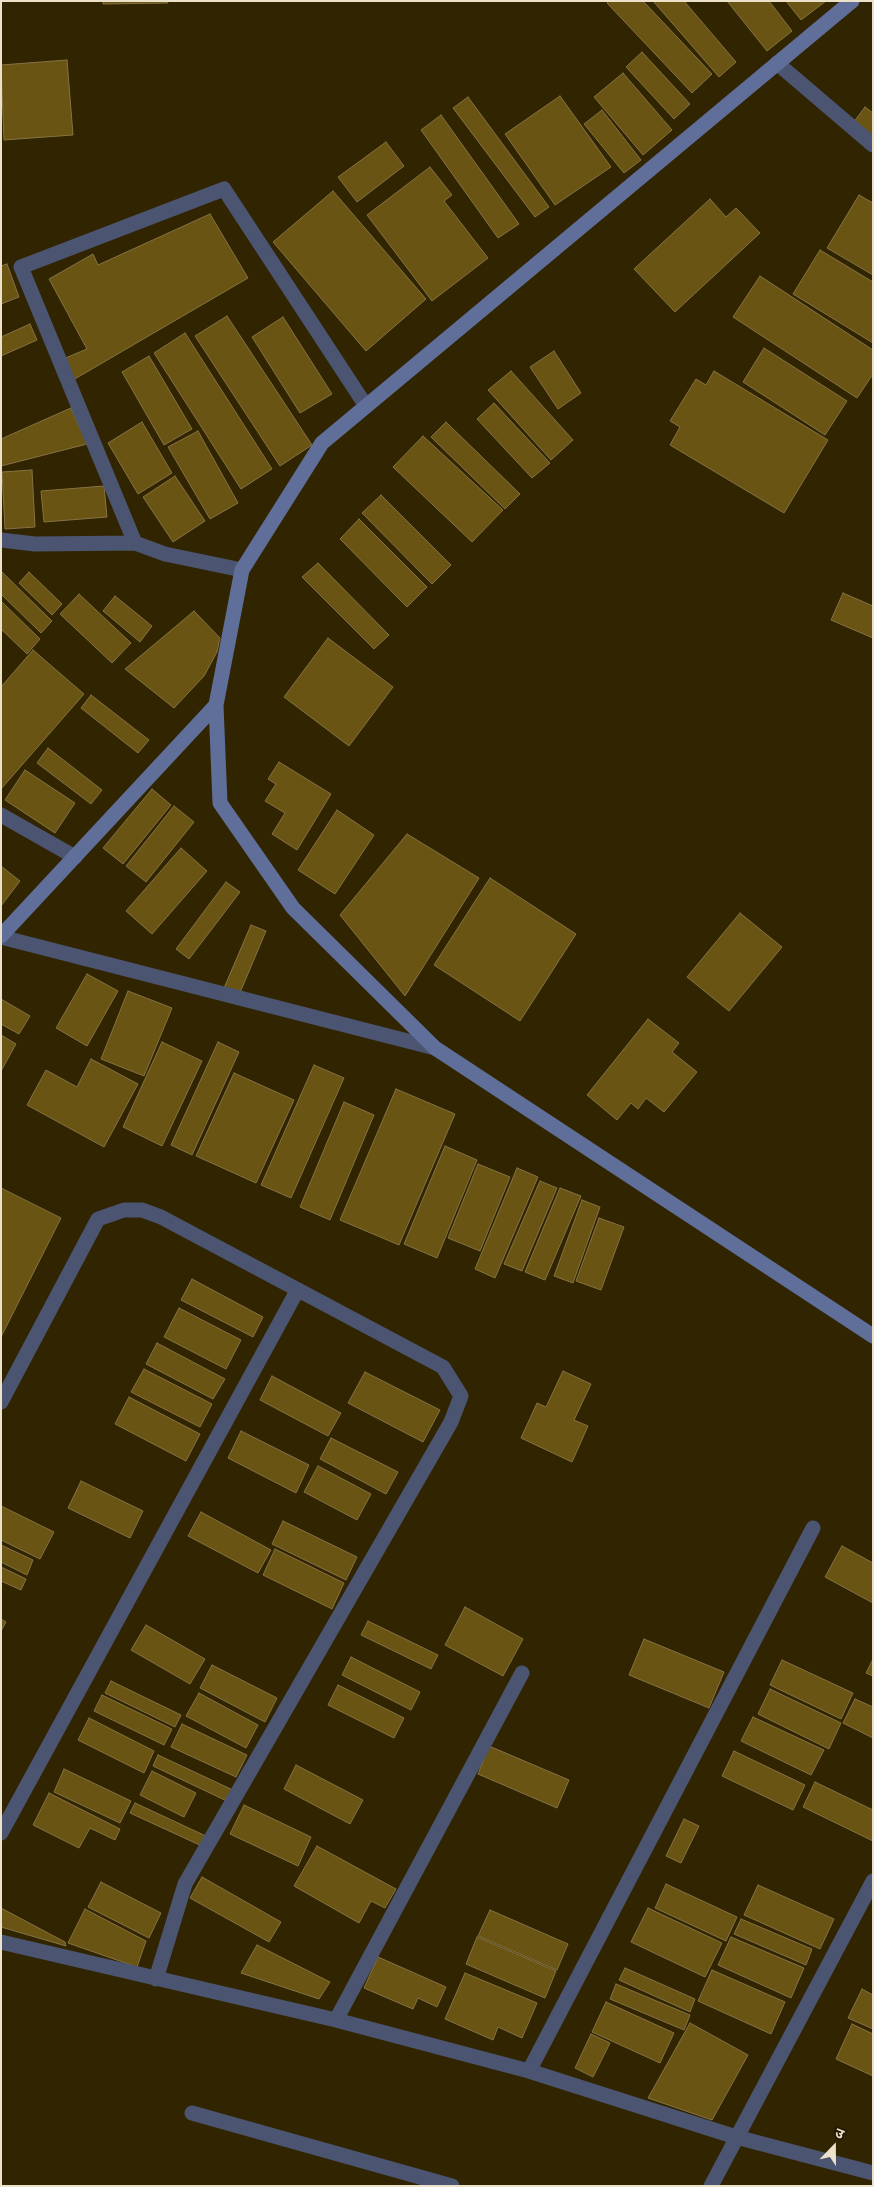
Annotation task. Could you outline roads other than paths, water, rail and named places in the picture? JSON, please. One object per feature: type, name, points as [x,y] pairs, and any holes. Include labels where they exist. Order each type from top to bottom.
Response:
[{"type":"main road","points":[[852,1],[322,443],[242,570],[216,705],[220,803],[293,908],[434,1048],[873,1336]]},
{"type":"main road","points":[[1,936],[216,705]]},
{"type":"street","points":[[777,63],[873,145]]},
{"type":"street","points":[[135,543],[21,267],[224,189],[366,406]]},
{"type":"street","points":[[1,540],[35,544],[135,543],[165,554],[242,570]]},
{"type":"street","points":[[1,815],[75,857]]},
{"type":"street","points":[[1,936],[434,1048]]},
{"type":"street","points":[[1,1402],[98,1219],[124,1210],[142,1210],[161,1217],[443,1367],[461,1396],[451,1422],[185,1884],[156,1979]]},
{"type":"street","points":[[1,1833],[297,1290]]},
{"type":"street","points":[[529,2071],[813,1528]]},
{"type":"street","points":[[336,2020],[522,1673]]},
{"type":"street","points":[[710,2186],[873,1881]]},
{"type":"street","points":[[1,1942],[336,2020],[529,2071],[736,2137],[873,2173]]},
{"type":"street","points":[[192,2113],[452,2186]]}]
